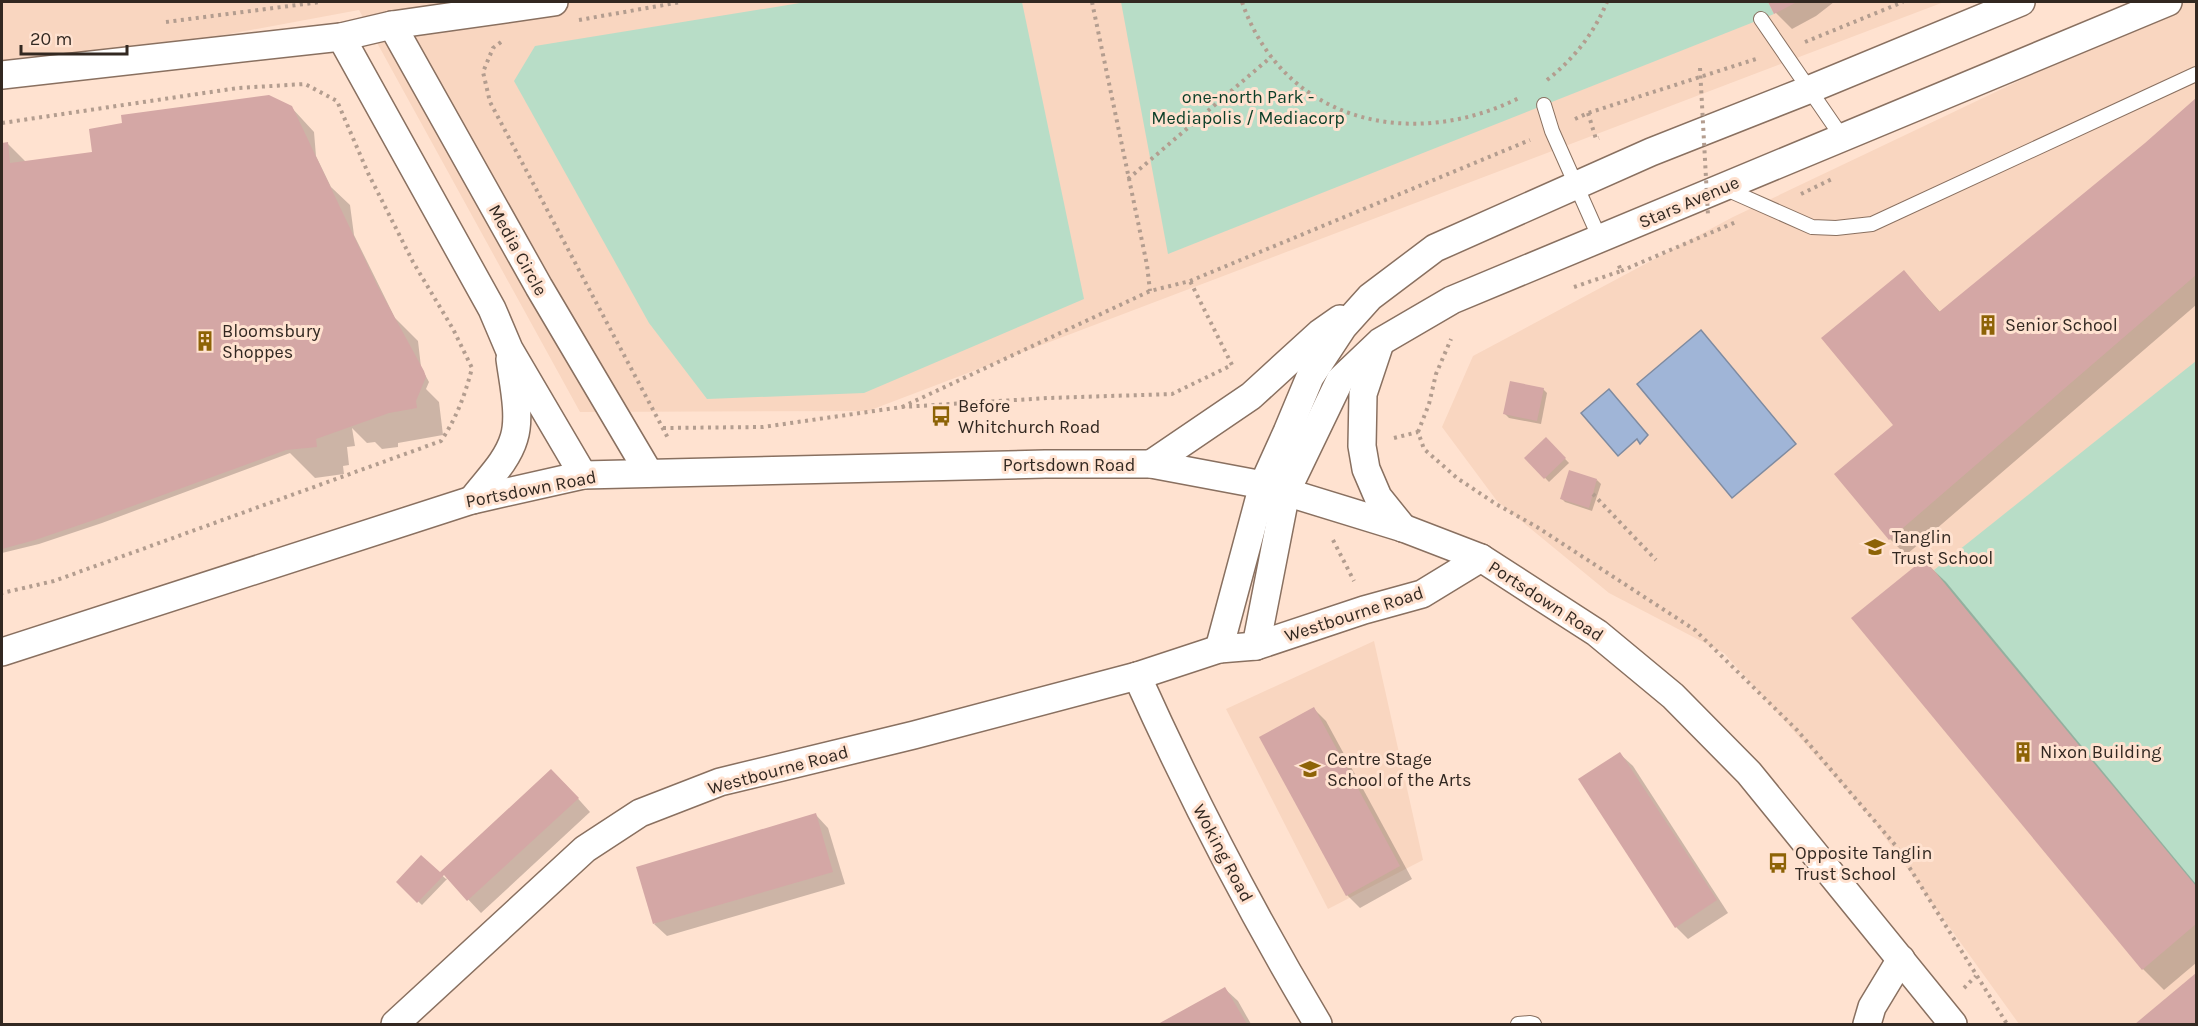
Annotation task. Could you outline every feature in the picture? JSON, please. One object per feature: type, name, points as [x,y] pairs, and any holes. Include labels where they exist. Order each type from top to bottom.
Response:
[{"type":"street","points":[[2,75],[341,37],[392,25],[554,2]]},
{"type":"street","points":[[1151,464],[1251,396],[1320,333],[1435,248],[1651,152],[2021,2]]},
{"type":"street","name":"Stars Avenue","points":[[1274,488],[1340,380],[1380,342],[1452,300],[1607,247],[1723,187],[2168,2]]},
{"type":"street","name":"Media Circle","points":[[392,25],[539,287],[649,473]]},
{"type":"street","points":[[341,37],[492,309],[509,349],[583,475]]},
{"type":"street","points":[[1219,649],[1274,488],[1287,432],[1310,377],[1343,327],[1370,297]]},
{"type":"street","points":[[1380,342],[1363,394],[1362,446],[1366,468],[1378,496],[1403,528]]},
{"type":"street","points":[[472,500],[504,459],[514,438],[516,409],[509,349]]},
{"type":"street","name":"Portsdown Road","points":[[2,652],[472,500],[583,475],[1046,464],[1151,464],[1274,488],[1403,528],[1481,558],[1597,633],[1673,696],[1749,773],[1953,1024]]},
{"type":"street","name":"Westbourne Road","points":[[1256,646],[1274,488]]},
{"type":"street","name":"Westbourne Road","points":[[403,1022],[585,849],[640,813],[720,782],[914,735],[1137,676],[1219,649],[1256,646],[1364,610],[1422,594],[1481,558]]},
{"type":"street","name":"Woking Road","points":[[1137,676],[1179,770],[1276,953],[1318,1024]]},
{"type":"street","points":[[1867,1024],[1872,1007],[1901,959]]},
{"type":"lane","points":[[1761,19],[1842,137]]},
{"type":"lane","points":[[1723,187],[1812,227],[1836,228],[1872,224],[2196,74]]},
{"type":"lane","points":[[1544,105],[1552,130],[1607,247]]},
{"type":"lane","points":[[1518,1024],[1534,1024]]},
{"type":"path","points":[[573,21],[681,2]]},
{"type":"path","points":[[1092,2],[1147,265],[1150,291]]},
{"type":"path","points":[[1242,2],[1251,26],[1271,57],[1297,84],[1347,113],[1376,122],[1405,125],[1435,123],[1476,114],[1524,95]]},
{"type":"path","points":[[1544,83],[1581,47],[1607,2]]},
{"type":"path","points":[[902,407],[1150,291],[1190,281],[1588,113],[1783,51],[1903,2]]},
{"type":"path","points":[[508,37],[494,48],[483,72],[490,102],[687,472]]},
{"type":"path","points":[[1128,179],[1271,57]]},
{"type":"path","points":[[1700,68],[1708,215]]},
{"type":"path","points":[[2,123],[238,88],[305,84],[337,101],[378,193],[413,262],[453,329],[472,368],[464,400],[455,421],[441,441],[54,581],[2,593]]},
{"type":"path","points":[[1588,113],[1596,139]]},
{"type":"path","points":[[1569,288],[1621,271],[1607,247]]},
{"type":"path","points":[[663,428],[763,427],[902,407],[1048,398],[1172,394],[1232,365],[1190,281]]},
{"type":"path","points":[[1455,336],[1448,342],[1444,352],[1418,432],[1424,449],[1457,478],[1695,630],[1797,730],[1896,846],[2007,1024]]},
{"type":"path","points":[[1393,438],[1418,432]]},
{"type":"path","points":[[1593,494],[1656,561]]},
{"type":"path","points":[[1330,534],[1352,575],[1364,610]]},
{"type":"shaded area","points":[[2,2],[1944,2],[868,411],[580,412],[359,10],[2,76]]},
{"type":"shaded area","name":"Tanglin Trust School","points":[[2185,2],[2196,2],[2196,1024],[2019,1024],[1871,818],[1724,653],[1609,593],[1497,501],[1442,427],[1473,356],[1733,217]]},
{"type":"shaded area","points":[[1374,641],[1423,860],[1328,909],[1226,709]]},
{"type":"green space","points":[[806,2],[1022,2],[1084,299],[864,393],[707,399],[649,323],[514,81],[535,46]]},
{"type":"green space","name":"one-north Park - Mediapolis / Mediacorp","points":[[1121,2],[1768,2],[1774,14],[1168,254]]},
{"type":"green space","points":[[2196,361],[2196,891],[2193,893],[1934,570]]},
{"type":"water","points":[[1701,330],[1796,444],[1732,498],[1637,384]]},
{"type":"water","points":[[1609,389],[1648,435],[1640,444],[1637,439],[1618,456],[1581,413]]},
{"type":"building","points":[[1768,2],[1797,2],[1774,14]]},
{"type":"building","name":"Bloomsbury Shoppes","points":[[269,95],[292,106],[377,285],[424,371],[426,377],[416,401],[417,408],[389,413],[316,439],[317,447],[286,450],[97,519],[2,549],[2,143],[8,142],[10,163],[92,152],[89,129],[122,123],[121,115]]},
{"type":"building","name":"Senior School","points":[[2196,98],[2196,275],[1889,540],[1834,474],[1893,425],[1821,338],[1904,270],[1939,312],[2145,143]]},
{"type":"building","points":[[1510,381],[1544,388],[1537,421],[1503,414]]},
{"type":"building","points":[[1546,437],[1566,458],[1544,479],[1524,458]]},
{"type":"building","points":[[1569,470],[1597,479],[1589,508],[1560,499]]},
{"type":"building","name":"Nixon Building","points":[[1924,559],[2196,886],[2196,924],[2142,970],[1851,618]]},
{"type":"building","points":[[1314,707],[1400,866],[1346,896],[1259,737]]},
{"type":"building","points":[[1620,752],[1717,900],[1675,928],[1578,779]]},
{"type":"building","points":[[551,769],[579,798],[467,901],[444,875],[417,903],[396,882],[421,855],[440,872]]},
{"type":"building","points":[[816,813],[833,872],[653,924],[636,867]]},
{"type":"building","points":[[2196,973],[2196,1024],[2135,1024]]},
{"type":"building","points":[[1225,987],[1247,1024],[1158,1024]]},
{"type":"place","name":"Senior School","points":[[1988,325]]},
{"type":"place","name":"Bloomsbury Shoppes","points":[[205,341]]},
{"type":"place","name":"Before Whitchurch Road","points":[[941,416]]},
{"type":"place","name":"Tanglin Trust School","points":[[1875,547]]},
{"type":"place","name":"Nixon Building","points":[[2023,752]]},
{"type":"place","name":"Centre Stage School of the Arts","points":[[1310,769]]},
{"type":"place","name":"Opposite Tanglin Trust School","points":[[1778,863]]}]
